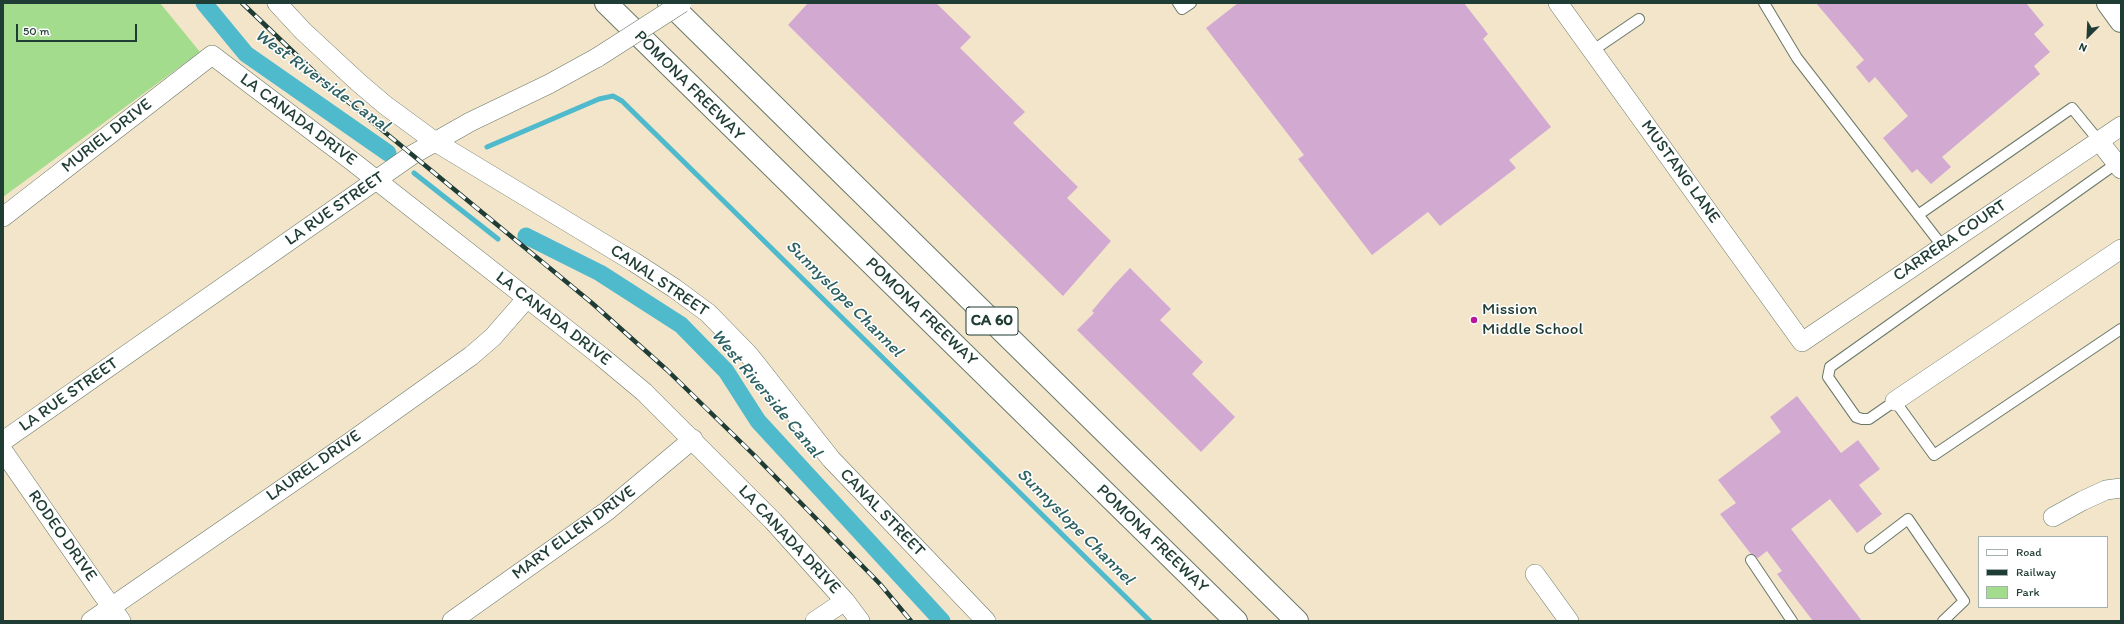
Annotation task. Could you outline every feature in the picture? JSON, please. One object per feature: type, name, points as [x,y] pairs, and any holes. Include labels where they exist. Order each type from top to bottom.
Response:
[{"type":"main road","name":"POMONA FREEWAY","points":[[606,3],[1236,621]]},
{"type":"main road","name":"CA 60","points":[[669,3],[1297,621]]},
{"type":"main road","points":[[2108,3],[2121,21]]},
{"type":"street","name":"CANAL STREET","points":[[277,3],[303,31],[358,82],[385,105],[434,141],[634,262],[674,288],[708,313],[749,355],[831,459],[986,621]]},
{"type":"street","name":"LA RUE STREET","points":[[3,441],[434,141],[598,57],[682,3]]},
{"type":"street","name":"MUSTANG LANE","points":[[1558,3],[1802,342]]},
{"type":"street","name":"LA CANADA DRIVE","points":[[212,55],[376,180],[632,382],[693,439],[773,521],[845,600],[860,621]]},
{"type":"street","name":"MURIEL DRIVE","points":[[3,217],[212,55]]},
{"type":"street","name":"CARRERA COURT","points":[[1802,342],[2121,126]]},
{"type":"street","points":[[2099,141],[2119,166]]},
{"type":"street","points":[[1896,401],[2121,249]]},
{"type":"street","name":"LAUREL DRIVE","points":[[91,621],[116,613],[471,356],[493,337],[527,298]]},
{"type":"street","name":"MARY ELLEN DRIVE","points":[[452,621],[607,511],[693,439]]},
{"type":"street","name":"RODEO DRIVE","points":[[3,451],[116,613]]},
{"type":"street","points":[[2053,517],[2106,490],[2121,488]]},
{"type":"street","points":[[1535,574],[1569,621]]},
{"type":"street","points":[[815,621],[845,600]]},
{"type":"lane","points":[[1178,3],[1182,9],[1191,3]]},
{"type":"lane","points":[[1764,3],[1797,58],[1942,247]]},
{"type":"lane","points":[[1592,50],[1639,19]]},
{"type":"lane","points":[[1918,215],[2072,108],[2099,141]]},
{"type":"lane","points":[[2119,166],[1830,367],[1828,377],[1856,417],[1868,419],[1896,401],[1934,455],[2121,329]]},
{"type":"lane","points":[[1870,548],[1908,519],[1964,601],[1943,621]]},
{"type":"lane","points":[[1751,560],[1792,621]]},
{"type":"green space","points":[[3,3],[160,3],[200,52],[3,197]]},
{"type":"building","points":[[808,3],[936,3],[971,37],[960,48],[1025,112],[1013,123],[1078,187],[1067,198],[1111,241],[1063,296],[788,25]]},
{"type":"building","points":[[1238,3],[1464,3],[1488,34],[1483,39],[1551,127],[1509,160],[1516,168],[1440,226],[1428,212],[1372,255],[1298,159],[1304,155],[1206,28]]},
{"type":"building","points":[[1816,3],[2026,3],[2044,25],[2034,34],[2050,52],[2034,66],[2040,74],[1942,157],[1951,167],[1931,184],[1917,169],[1912,173],[1883,138],[1908,116],[1875,77],[1869,83],[1856,67],[1864,60]]},
{"type":"building","points":[[1130,268],[1171,309],[1160,320],[1203,362],[1192,374],[1235,417],[1201,452],[1077,330],[1094,313],[1092,311]]},
{"type":"building","points":[[1797,396],[1841,453],[1858,440],[1880,469],[1859,485],[1882,514],[1857,533],[1830,499],[1791,529],[1862,621],[1813,621],[1777,574],[1782,571],[1767,551],[1758,558],[1751,554],[1720,514],[1736,503],[1718,480],[1781,432],[1770,417]]},
{"type":"waterway","name":"West Riverside Canal","points":[[204,3],[246,54],[388,153]]},
{"type":"waterway","name":"Sunnyslope Channel","points":[[487,147],[599,99],[613,96],[622,101],[1150,621]]},
{"type":"waterway","name":"West Riverside Canal","points":[[414,173],[498,239]]},
{"type":"waterway","name":"West Riverside Canal","points":[[526,236],[600,273],[681,325],[726,371],[758,421],[942,621]]},
{"type":"railway","points":[[242,3],[330,87],[592,303],[667,370],[754,455],[880,584],[911,621]]},
{"type":"place","name":"Mission Middle School","points":[[1474,320]]}]
